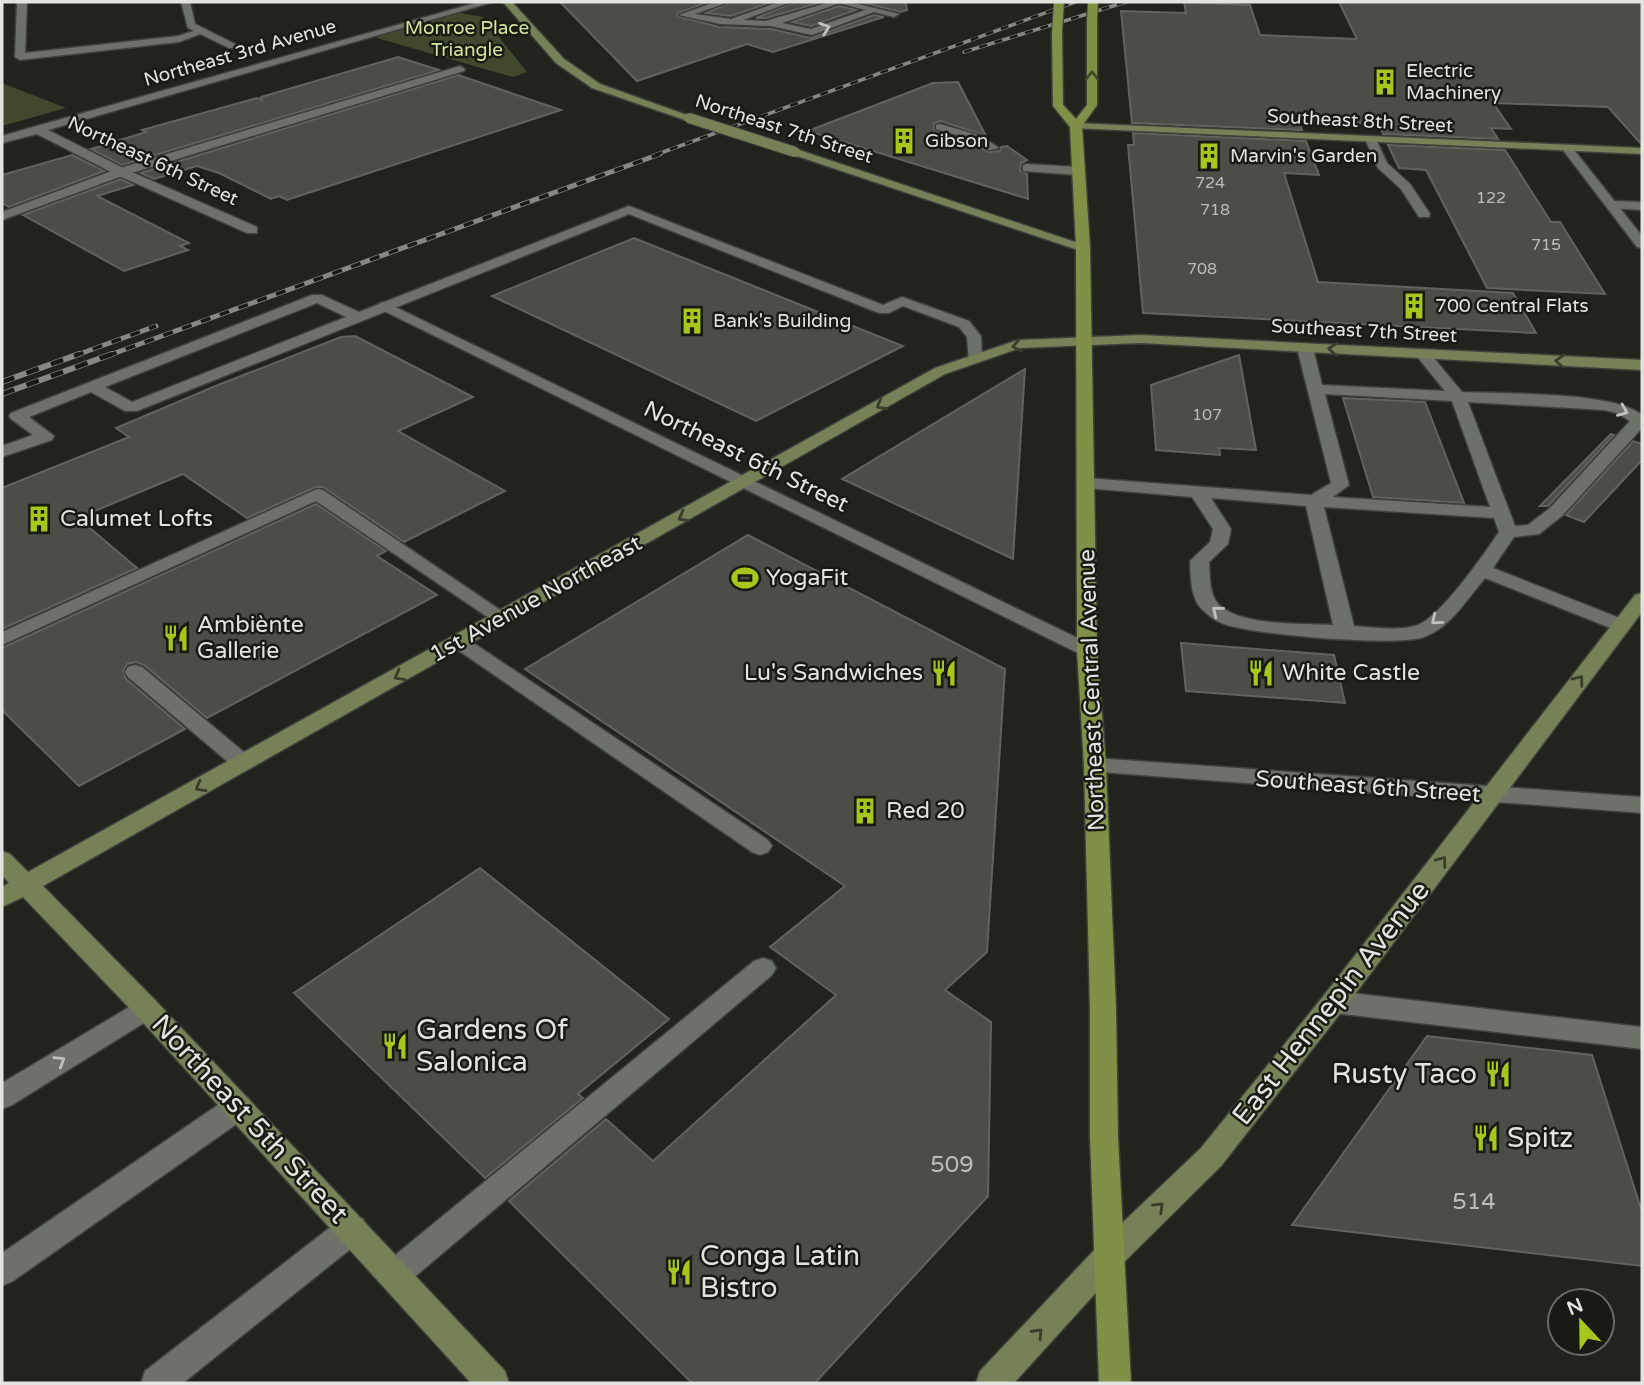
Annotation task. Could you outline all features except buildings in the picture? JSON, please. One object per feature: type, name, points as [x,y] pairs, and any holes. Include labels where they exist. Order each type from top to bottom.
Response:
[{"type":"main road","points":[[1059,2],[1058,106],[1076,126],[1092,105],[1093,2]]},
{"type":"main road","name":"Northeast Central Avenue","points":[[1076,126],[1085,341],[1087,650],[1095,766],[1115,1383]]},
{"type":"street","points":[[22,2],[20,58],[179,39],[203,32]]},
{"type":"street","points":[[185,2],[191,26],[232,46]]},
{"type":"street","name":"Northeast 3rd Avenue","points":[[2,140],[488,2]]},
{"type":"street","name":"Northeast 7th Street","points":[[507,2],[560,61],[596,86],[1083,247]]},
{"type":"street","points":[[724,2],[684,15],[728,22],[775,24],[812,33],[874,10]]},
{"type":"street","points":[[728,22],[788,2]]},
{"type":"street","points":[[775,24],[838,2],[894,14]]},
{"type":"street","points":[[2,216],[121,172],[460,69]]},
{"type":"street","name":"Southeast 8th Street","points":[[1076,126],[1642,151]]},
{"type":"street","points":[[940,127],[977,138],[993,148]]},
{"type":"street","name":"Northeast 6th Street","points":[[37,129],[121,172],[252,230]]},
{"type":"street","points":[[1371,139],[1382,165],[1406,187],[1424,214]]},
{"type":"street","points":[[1567,148],[1642,244]]},
{"type":"street","points":[[1027,168],[1078,170]]},
{"type":"street","points":[[1612,205],[1642,206]]},
{"type":"street","points":[[92,386],[131,408],[629,210],[884,310],[902,301],[964,324],[974,336],[974,359]]},
{"type":"street","points":[[2,453],[46,436],[17,416],[317,298],[357,317]]},
{"type":"street","name":"Northeast 6th Street","points":[[385,306],[1087,650]]},
{"type":"street","name":"Southeast 7th Street","points":[[1085,341],[1141,339],[1642,365]]},
{"type":"street","name":"1st Avenue Northeast","points":[[13,891],[940,371],[1018,344],[1085,341]]},
{"type":"street","points":[[1305,348],[1340,485],[1314,501]]},
{"type":"street","points":[[1423,354],[1458,397],[1508,532]]},
{"type":"street","points":[[1315,389],[1618,407],[1632,413],[1639,421],[1556,512],[1533,530],[1508,532]]},
{"type":"street","points":[[1086,483],[1501,513]]},
{"type":"street","points":[[1198,492],[1222,528],[1219,544],[1199,561],[1202,591],[1209,606],[1230,620],[1262,627],[1382,634],[1419,632],[1436,623],[1482,570],[1508,532]]},
{"type":"street","points":[[2,639],[317,494],[502,618]]},
{"type":"street","points":[[1314,501],[1345,632]]},
{"type":"street","points":[[1482,570],[1620,625]]},
{"type":"street","name":"East Hennepin Avenue","points":[[992,1383],[1110,1255],[1210,1157],[1334,1002],[1642,599]]},
{"type":"street","points":[[459,642],[761,846]]},
{"type":"street","points":[[135,672],[243,763]]},
{"type":"street","name":"Southeast 6th Street","points":[[1095,766],[1642,805]]},
{"type":"street","name":"Northeast 5th Street","points":[[2,860],[13,891],[146,1008],[493,1383]]},
{"type":"street","points":[[394,1275],[763,968]]},
{"type":"street","points":[[1334,1002],[1642,1038]]},
{"type":"street","points":[[2,1097],[146,1008]]},
{"type":"street","points":[[2,1271],[238,1107]]},
{"type":"street","points":[[157,1383],[352,1229]]},
{"type":"green space","name":"Monroe Place Triangle","points":[[460,13],[483,17],[527,72],[513,77],[377,38],[379,35]]},
{"type":"green space","points":[[2,83],[66,108],[2,126]]},
{"type":"railway","points":[[655,155],[1075,2]]},
{"type":"railway","points":[[964,52],[1126,2]]},
{"type":"railway","points":[[107,356],[660,154]]},
{"type":"railway","points":[[74,356],[156,326]]},
{"type":"railway","points":[[2,382],[79,354]]},
{"type":"railway","points":[[2,394],[112,354]]},
{"type":"place","name":"Electric Machinery","points":[[1385,82]]},
{"type":"place","name":"Gibson","points":[[904,141]]},
{"type":"place","name":"Marvin's Garden","points":[[1209,156]]},
{"type":"place","name":"700 Central Flats","points":[[1414,306]]},
{"type":"place","name":"Bank's Building","points":[[692,321]]},
{"type":"place","name":"Calumet Lofts","points":[[39,519]]},
{"type":"place","name":"YogaFit","points":[[745,578]]},
{"type":"place","name":"Ambiènte Gallerie","points":[[176,638]]},
{"type":"place","name":"Lu's Sandwiches","points":[[944,673]]},
{"type":"place","name":"White Castle","points":[[1261,673]]},
{"type":"place","name":"Red 20","points":[[865,811]]},
{"type":"place","name":"Gardens Of Salonica","points":[[395,1046]]},
{"type":"place","name":"Rusty Taco","points":[[1498,1074]]},
{"type":"place","name":"Spitz","points":[[1486,1138]]},
{"type":"place","name":"Conga Latin Bistro","points":[[679,1272]]}]
